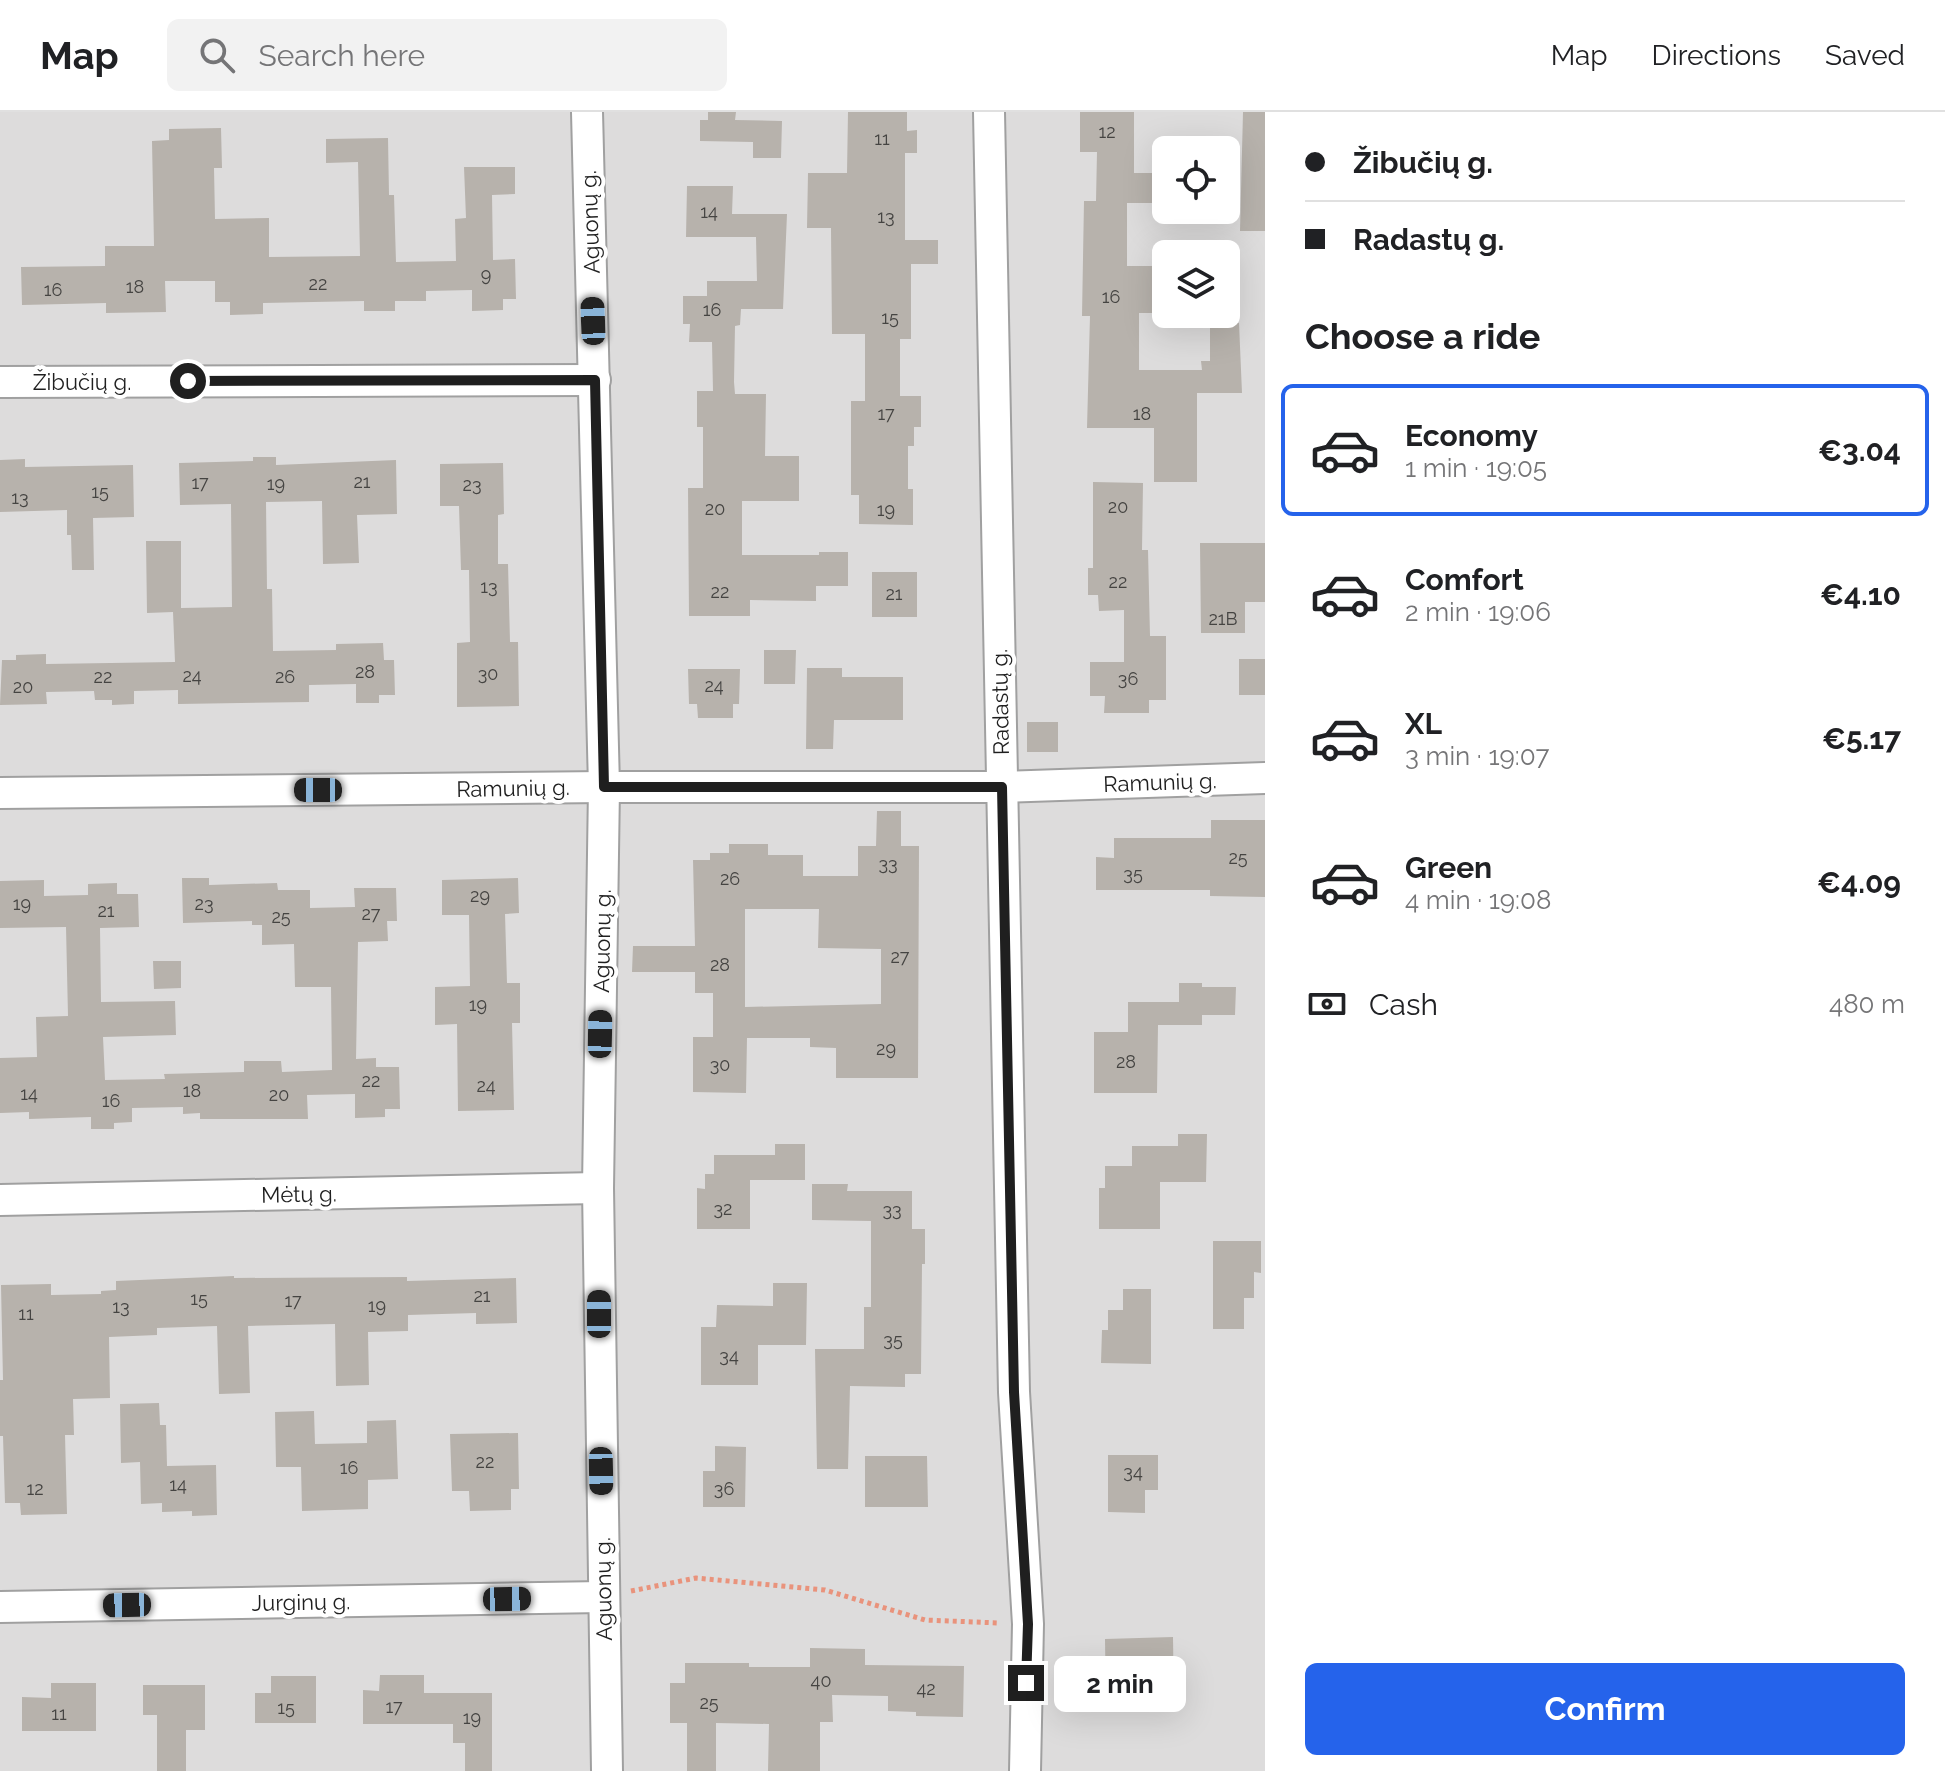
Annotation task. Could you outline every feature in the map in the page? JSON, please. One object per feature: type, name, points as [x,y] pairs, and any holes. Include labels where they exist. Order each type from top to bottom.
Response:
[{"type":"street","name":"Aguonų g.","points":[[587,112],[604,787],[598,1188],[607,1771]]},
{"type":"street","name":"Radastų g.","points":[[989,112],[1014,1392],[1028,1624],[1025,1771]]},
{"type":"street","name":"Žibučių g.","points":[[0,382],[595,380]]},
{"type":"street","name":"Ramunių g.","points":[[0,793],[1002,787],[1265,778]]},
{"type":"street","name":"Mėtų g.","points":[[0,1200],[598,1188]]},
{"type":"street","name":"Jurginų g.","points":[[0,1607],[603,1597]]},
{"type":"path","points":[[603,1597],[696,1578],[825,1590],[925,1620],[1028,1624]]},
{"type":"shaded area","points":[[0,112],[1265,112],[1265,1771],[0,1771]]},
{"type":"building","points":[[708,112],[736,112],[735,120],[782,121],[781,158],[753,158],[753,142],[700,141],[700,120],[708,120]]},
{"type":"building","points":[[848,112],[907,112],[907,131],[917,130],[917,153],[905,153],[905,240],[938,240],[938,264],[911,264],[911,339],[900,339],[900,396],[921,396],[921,427],[914,427],[914,446],[908,446],[908,489],[913,489],[913,525],[859,524],[859,495],[851,495],[851,401],[865,401],[865,334],[832,334],[831,228],[807,228],[808,173],[847,173]]},
{"type":"building","points":[[1080,112],[1134,112],[1134,173],[1152,173],[1152,203],[1127,203],[1127,266],[1152,266],[1152,313],[1139,313],[1139,370],[1202,370],[1201,361],[1210,361],[1210,328],[1239,328],[1242,393],[1197,393],[1197,482],[1154,482],[1154,428],[1087,428],[1090,316],[1082,316],[1084,201],[1096,201],[1097,152],[1080,152]]},
{"type":"building","points":[[1243,112],[1265,112],[1265,231],[1240,231]]},
{"type":"building","points":[[221,128],[222,168],[214,168],[215,219],[269,218],[269,257],[360,256],[358,162],[326,163],[326,139],[388,138],[389,195],[394,195],[396,262],[456,261],[455,219],[466,218],[464,167],[515,167],[515,194],[492,195],[493,260],[515,259],[516,299],[503,299],[503,310],[472,311],[472,290],[426,291],[426,301],[395,301],[395,311],[364,311],[364,301],[263,303],[263,314],[230,315],[230,302],[215,302],[215,281],[165,281],[166,312],[106,313],[106,303],[22,305],[21,267],[105,266],[105,246],[154,246],[152,141],[169,140],[169,129]]},
{"type":"building","points":[[687,186],[733,186],[732,214],[787,214],[783,309],[741,309],[740,325],[735,326],[734,382],[735,394],[766,394],[765,456],[799,456],[799,501],[742,501],[742,555],[848,552],[848,586],[816,586],[816,601],[750,600],[750,616],[689,616],[688,488],[703,488],[703,427],[697,427],[697,391],[713,391],[712,342],[689,342],[690,324],[683,324],[683,296],[707,296],[707,281],[757,281],[756,237],[686,237]]},
{"type":"building","points":[[253,457],[276,457],[276,465],[396,460],[397,514],[357,515],[359,563],[323,564],[322,501],[266,502],[267,589],[272,589],[273,651],[336,650],[336,644],[383,643],[384,660],[394,660],[395,695],[379,695],[379,703],[356,703],[356,684],[309,685],[309,702],[178,704],[178,690],[134,691],[134,704],[112,705],[112,700],[95,700],[94,691],[46,692],[47,704],[0,705],[2,660],[16,660],[16,655],[46,654],[46,664],[175,662],[173,612],[147,613],[146,541],[181,541],[181,608],[232,607],[231,504],[180,505],[179,463],[253,461]]},
{"type":"building","points":[[25,459],[25,467],[133,465],[134,517],[93,518],[94,570],[72,570],[67,510],[0,512],[0,460]]},
{"type":"building","points":[[503,463],[504,514],[498,515],[498,564],[508,564],[510,642],[518,642],[519,706],[457,707],[457,643],[470,642],[469,570],[461,570],[459,506],[440,506],[440,464]]},
{"type":"building","points":[[1093,482],[1143,483],[1142,550],[1148,550],[1150,636],[1166,636],[1166,700],[1149,700],[1149,713],[1104,713],[1105,696],[1090,696],[1090,662],[1124,662],[1124,610],[1099,611],[1098,595],[1088,595],[1088,568],[1093,568]]},
{"type":"building","points":[[1200,543],[1265,543],[1265,602],[1245,602],[1245,633],[1201,633]]},
{"type":"building","points":[[872,572],[917,572],[917,617],[872,617]]},
{"type":"building","points":[[764,650],[796,650],[795,684],[764,684]]},
{"type":"building","points":[[1239,659],[1265,659],[1265,695],[1239,695]]},
{"type":"building","points":[[807,668],[842,668],[842,677],[903,677],[903,720],[834,720],[833,749],[806,749]]},
{"type":"building","points":[[688,669],[740,669],[739,704],[733,704],[733,718],[698,718],[697,704],[689,704]]},
{"type":"building","points":[[1027,722],[1058,722],[1058,752],[1027,752]]},
{"type":"building","points":[[877,811],[901,811],[901,846],[919,846],[918,1078],[836,1078],[836,1048],[810,1047],[810,1038],[747,1038],[746,1093],[693,1092],[693,1037],[713,1037],[713,993],[695,993],[695,972],[632,972],[633,946],[695,946],[693,860],[710,860],[710,853],[729,853],[729,844],[768,844],[768,855],[803,855],[803,876],[858,876],[858,846],[876,846]],"holes":[[[745,909],[819,909],[818,948],[881,949],[881,1004],[745,1007]]]},
{"type":"building","points":[[1211,820],[1265,820],[1265,897],[1210,896],[1210,890],[1096,890],[1096,857],[1114,858],[1114,838],[1211,838]]},
{"type":"building","points":[[182,878],[209,878],[209,885],[277,883],[278,890],[310,890],[310,908],[355,907],[354,888],[396,888],[397,921],[387,921],[388,941],[358,942],[356,1059],[376,1058],[376,1067],[399,1067],[400,1109],[385,1109],[385,1117],[355,1118],[355,1094],[307,1095],[308,1119],[200,1119],[200,1113],[183,1114],[183,1107],[132,1108],[132,1122],[114,1123],[114,1129],[91,1129],[91,1117],[29,1119],[29,1112],[0,1113],[0,1058],[37,1057],[36,1017],[68,1016],[66,927],[0,928],[0,881],[44,880],[44,896],[88,895],[88,884],[117,883],[117,894],[138,894],[139,927],[100,928],[101,1002],[175,1001],[176,1035],[103,1037],[105,1080],[165,1079],[164,1074],[244,1072],[244,1061],[281,1061],[282,1072],[332,1070],[331,987],[295,987],[294,944],[262,945],[262,925],[252,925],[252,921],[183,923]]},
{"type":"building","points":[[518,878],[519,913],[505,914],[507,983],[520,983],[520,1023],[512,1023],[514,1110],[458,1111],[457,1024],[435,1025],[435,987],[470,986],[469,915],[442,915],[442,880]]},
{"type":"building","points":[[153,961],[181,961],[181,988],[154,989]]},
{"type":"building","points":[[1179,983],[1236,987],[1235,1015],[1202,1015],[1202,1025],[1158,1025],[1157,1093],[1094,1093],[1094,1032],[1128,1032],[1128,1002],[1179,1002]]},
{"type":"building","points":[[1178,1134],[1207,1134],[1206,1182],[1160,1182],[1160,1229],[1099,1229],[1099,1188],[1105,1188],[1105,1166],[1132,1166],[1132,1146],[1178,1146]]},
{"type":"building","points":[[775,1144],[805,1144],[805,1180],[750,1180],[750,1229],[697,1229],[697,1188],[705,1189],[705,1174],[714,1174],[714,1155],[775,1155]]},
{"type":"building","points":[[812,1184],[848,1184],[847,1191],[912,1191],[912,1229],[925,1229],[921,1374],[905,1374],[905,1387],[850,1386],[848,1469],[817,1469],[815,1349],[864,1349],[864,1307],[871,1307],[871,1221],[812,1220]]},
{"type":"building","points":[[1213,1241],[1261,1241],[1261,1273],[1254,1272],[1254,1298],[1244,1298],[1244,1329],[1213,1329]]},
{"type":"building","points":[[234,1276],[407,1277],[407,1281],[516,1278],[517,1323],[476,1324],[476,1313],[408,1315],[408,1331],[368,1332],[369,1385],[336,1386],[335,1324],[248,1326],[250,1393],[219,1394],[217,1326],[157,1328],[157,1335],[109,1337],[110,1398],[73,1399],[74,1435],[65,1435],[67,1514],[21,1515],[20,1503],[5,1503],[3,1436],[0,1436],[0,1380],[3,1380],[1,1285],[51,1284],[51,1295],[101,1294],[101,1291],[116,1290],[116,1281]]},
{"type":"building","points":[[773,1283],[807,1283],[806,1345],[758,1345],[758,1385],[701,1385],[701,1327],[716,1327],[717,1305],[773,1306]]},
{"type":"building","points":[[1123,1289],[1151,1289],[1151,1364],[1101,1363],[1102,1330],[1108,1330],[1108,1310],[1123,1310]]},
{"type":"building","points":[[159,1403],[160,1425],[166,1425],[167,1466],[216,1465],[217,1515],[192,1516],[192,1511],[162,1512],[162,1503],[141,1504],[140,1462],[121,1463],[120,1404]]},
{"type":"building","points":[[314,1411],[315,1444],[367,1443],[367,1421],[396,1420],[398,1479],[368,1480],[368,1509],[302,1511],[301,1467],[276,1467],[275,1412]]},
{"type":"building","points":[[518,1433],[519,1489],[511,1489],[511,1510],[470,1511],[469,1491],[452,1491],[450,1434]]},
{"type":"building","points":[[715,1446],[746,1447],[745,1507],[703,1507],[703,1471],[715,1471]]},
{"type":"building","points":[[1108,1455],[1158,1455],[1158,1490],[1145,1490],[1145,1513],[1108,1512]]},
{"type":"building","points":[[865,1456],[927,1456],[928,1507],[865,1507]]},
{"type":"building","points":[[1173,1637],[1174,1709],[1106,1711],[1105,1639]]},
{"type":"building","points":[[810,1648],[865,1649],[865,1665],[964,1666],[963,1717],[916,1716],[916,1712],[888,1711],[888,1696],[832,1695],[833,1722],[820,1722],[820,1771],[768,1771],[769,1724],[716,1723],[716,1771],[687,1771],[687,1723],[670,1723],[670,1683],[685,1683],[685,1663],[810,1667]]},
{"type":"building","points":[[380,1675],[424,1675],[424,1693],[492,1693],[492,1771],[465,1771],[465,1743],[453,1743],[453,1724],[363,1724],[363,1690],[379,1691]]},
{"type":"building","points":[[271,1676],[316,1676],[316,1723],[255,1723],[255,1693],[271,1693]]},
{"type":"building","points":[[51,1683],[96,1683],[96,1731],[22,1731],[22,1697],[51,1698]]},
{"type":"building","points":[[143,1685],[205,1685],[205,1730],[186,1730],[186,1771],[157,1771],[157,1715],[143,1715]]},
{"type":"route","points":[[188,381],[595,380],[604,787],[1002,787],[1014,1392],[1028,1624],[1026,1683]]}]
